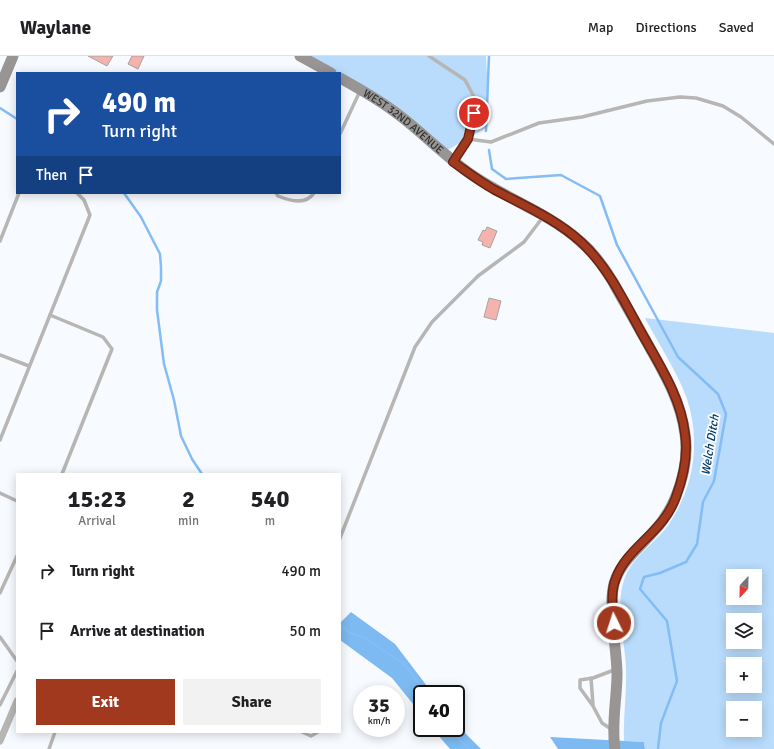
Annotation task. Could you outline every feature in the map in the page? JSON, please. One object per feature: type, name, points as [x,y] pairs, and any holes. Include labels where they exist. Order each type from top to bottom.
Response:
[{"type":"street","points":[[0,87],[13,56]]},
{"type":"street","points":[[300,56],[328,72]]},
{"type":"street","name":"WEST 32ND AVENUE","points":[[341,79],[398,114],[453,162],[491,188],[561,226],[581,242],[606,270],[667,379],[678,402],[686,435],[683,472],[676,496],[670,511],[620,569],[615,579],[612,593],[617,670],[614,731],[615,749]]},
{"type":"street","points":[[0,741],[16,703]]},
{"type":"lane","points":[[429,56],[465,80],[474,96],[474,113],[468,139],[453,162]]},
{"type":"lane","points":[[341,132],[360,90]]},
{"type":"lane","points":[[468,139],[491,142],[539,123],[582,116],[647,101],[680,97],[696,98],[723,106],[741,117],[774,144]]},
{"type":"lane","points":[[0,241],[19,194]]},
{"type":"lane","points":[[0,440],[90,215],[84,200],[78,194]]},
{"type":"lane","points":[[277,194],[285,199],[300,201],[309,199],[313,194]]},
{"type":"lane","points":[[341,535],[415,347],[432,322],[478,276],[524,242],[544,216]]},
{"type":"lane","points":[[50,315],[102,337],[112,349],[62,473]]},
{"type":"lane","points":[[0,355],[29,366]]},
{"type":"lane","points":[[0,493],[16,500]]},
{"type":"lane","points":[[0,593],[16,558]]},
{"type":"lane","points":[[0,637],[16,660]]},
{"type":"lane","points":[[614,731],[602,723],[593,706],[580,688],[580,680],[617,670]]},
{"type":"lane","points":[[0,704],[16,673]]},
{"type":"lane","points":[[591,678],[593,706]]},
{"type":"lane","points":[[49,749],[54,733]]},
{"type":"lane","points":[[304,733],[311,736],[316,733]]},
{"type":"shaded area","points":[[301,56],[486,56],[488,91],[486,128],[444,152],[341,74],[341,72],[330,72]]},
{"type":"shaded area","points":[[645,318],[774,333],[774,749],[645,749],[644,742],[624,741],[626,677],[620,613],[621,590],[632,564],[669,524],[678,510],[693,464],[694,431],[691,415],[687,399],[673,368]]},
{"type":"shaded area","points":[[351,612],[395,644],[426,685],[413,685],[413,704],[405,694],[405,685],[398,685],[392,678],[341,641],[341,622]]},
{"type":"shaded area","points":[[465,733],[481,749],[450,749],[440,737],[465,737]]},
{"type":"shaded area","points":[[550,737],[644,742],[645,749],[558,749]]},
{"type":"building","points":[[88,56],[113,56],[107,66]]},
{"type":"building","points":[[132,56],[144,56],[138,69],[128,64]]},
{"type":"building","points":[[487,227],[497,231],[490,248],[482,245],[483,242],[478,240],[483,230],[485,231]]},
{"type":"building","points":[[489,298],[501,301],[496,320],[484,317]]},
{"type":"waterway","name":"Welch Ditch","points":[[486,131],[489,56]]},
{"type":"waterway","points":[[0,108],[16,118]]},
{"type":"waterway","name":"Welch Ditch","points":[[489,150],[492,169],[506,179],[561,175],[600,196],[617,245],[678,357],[718,394],[726,414],[714,481],[703,502],[697,544],[686,562],[660,573],[644,577],[640,589],[667,621],[677,681],[661,723],[658,749]]},
{"type":"waterway","points":[[125,194],[141,217],[160,254],[161,281],[157,292],[157,310],[164,364],[174,400],[181,436],[192,459],[201,473]]},
{"type":"waterway","points":[[341,626],[350,633],[363,637],[405,665],[419,685]]},
{"type":"waterway","points":[[457,737],[469,749]]},
{"type":"route","points":[[474,113],[468,139],[453,162],[491,188],[561,226],[592,253],[606,270],[660,365],[678,402],[683,420],[686,435],[685,452],[683,472],[676,496],[670,511],[663,521],[629,558],[620,569],[615,579],[612,593],[614,623]]}]
